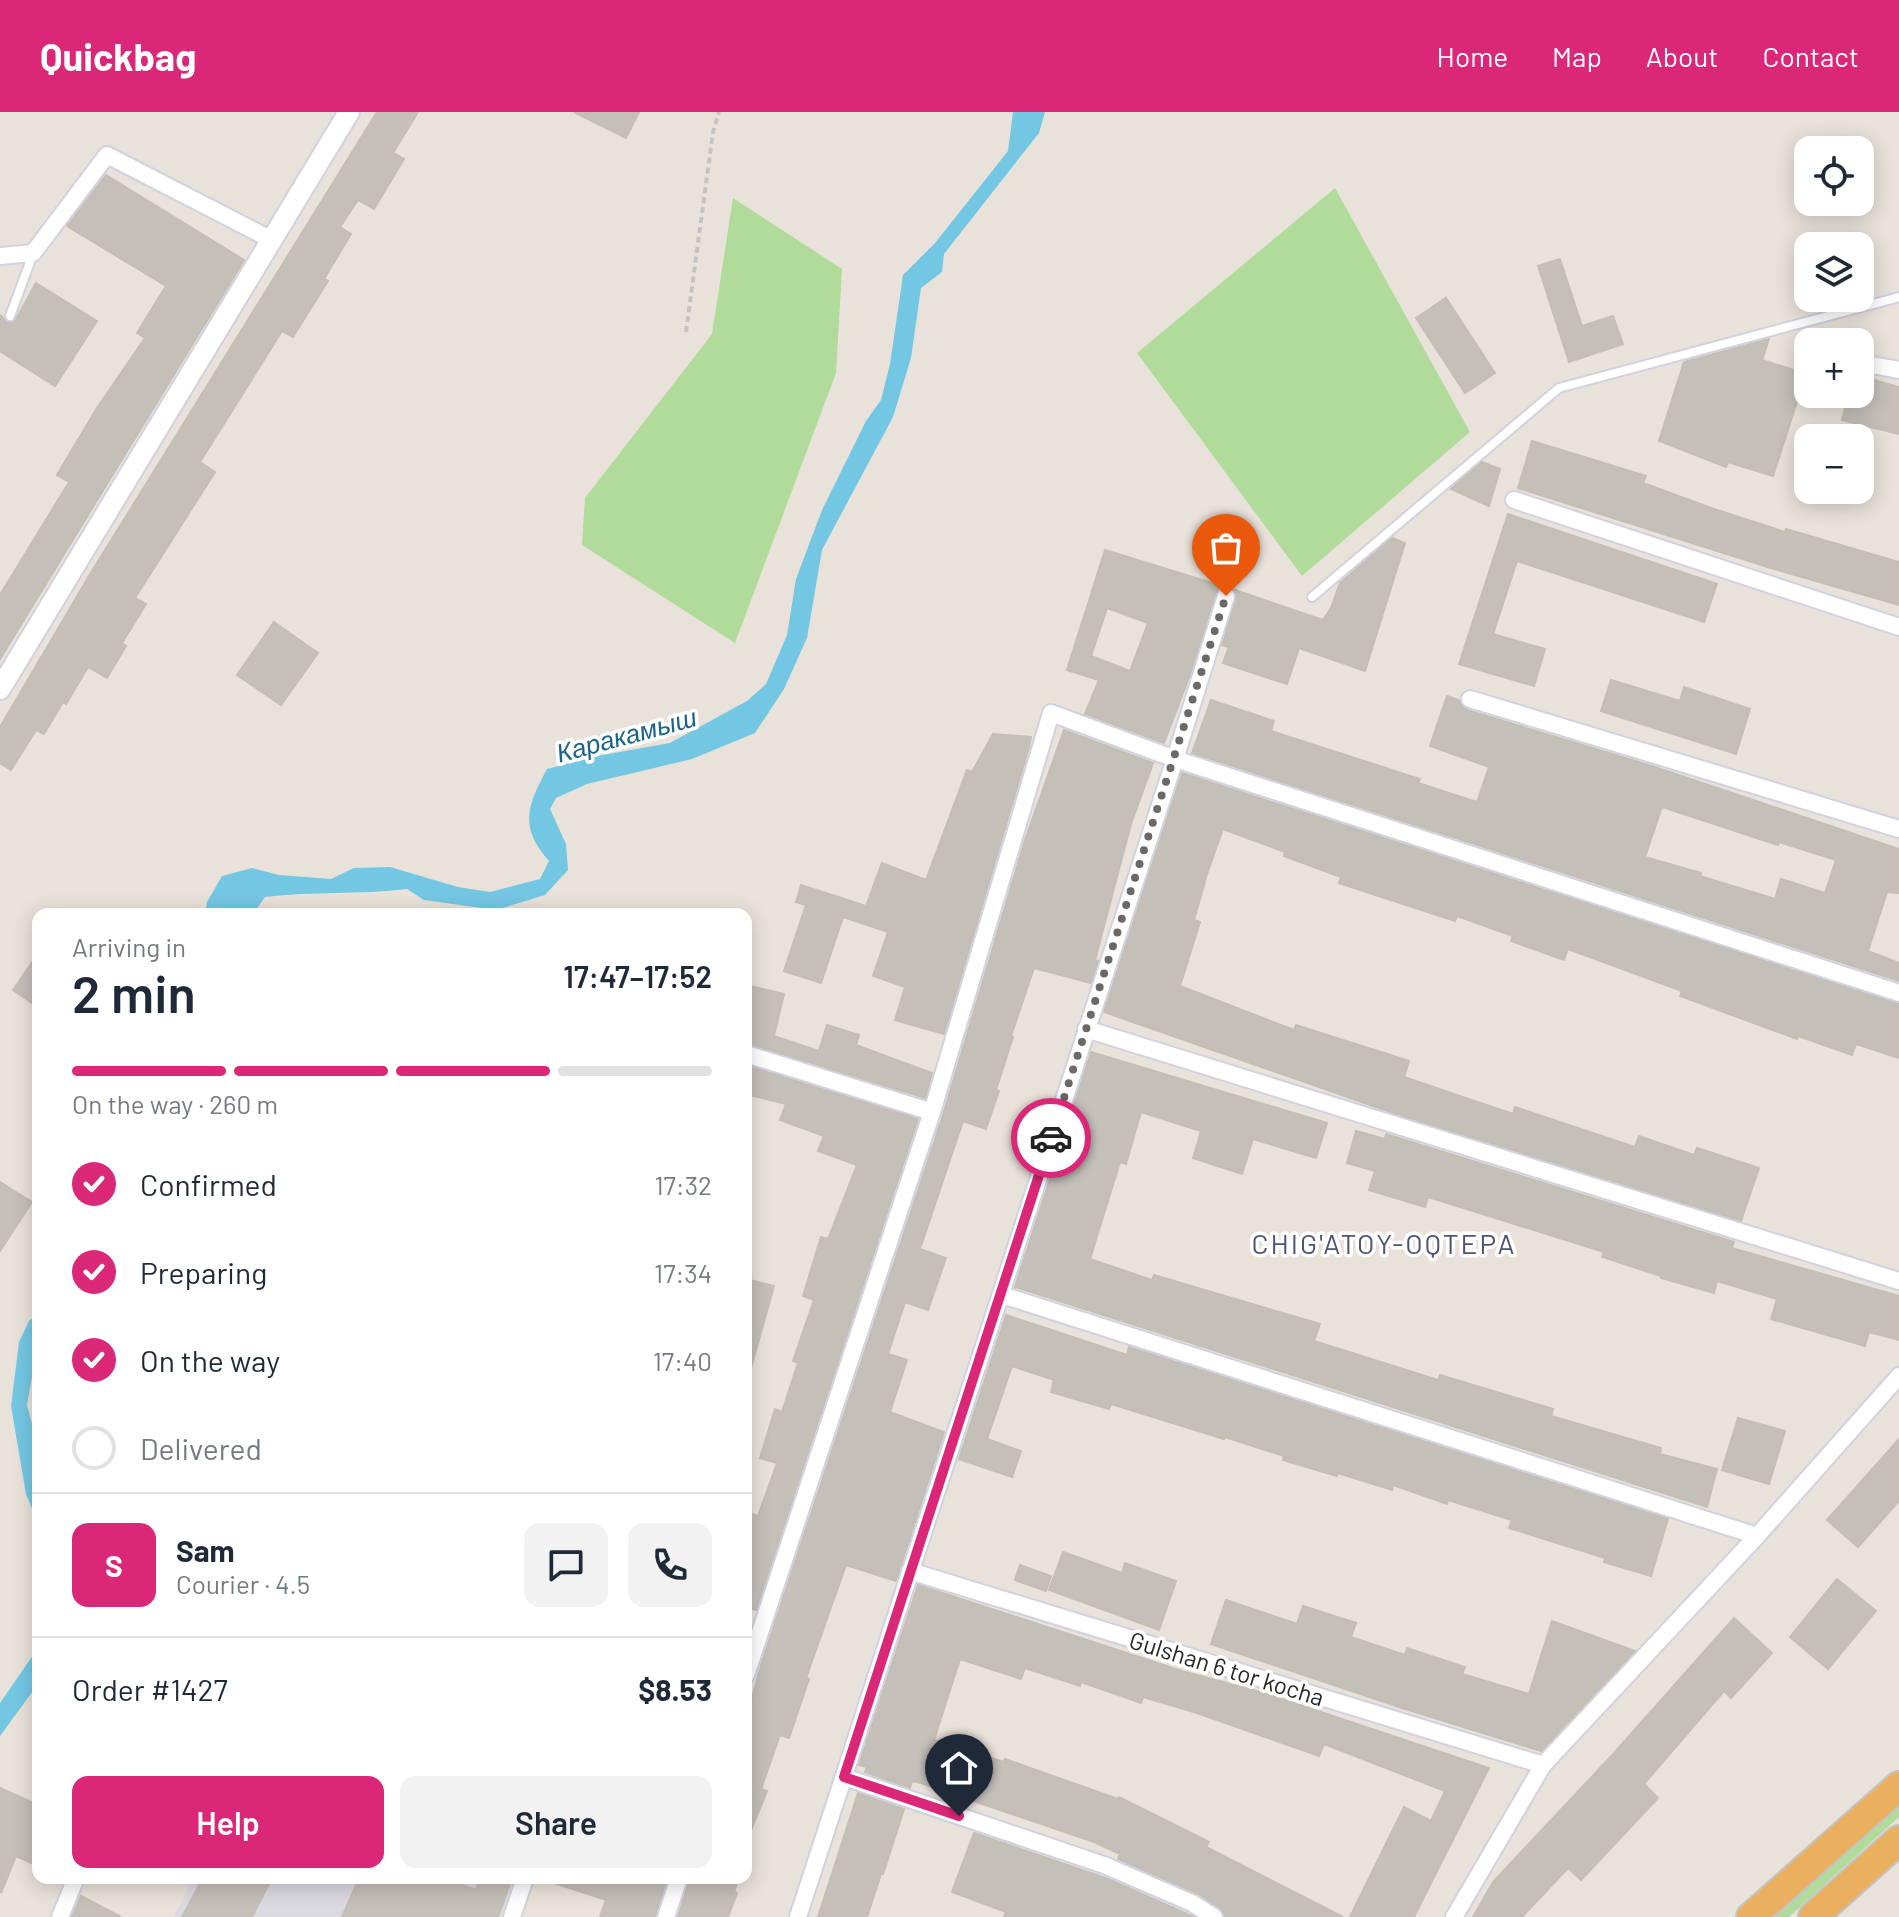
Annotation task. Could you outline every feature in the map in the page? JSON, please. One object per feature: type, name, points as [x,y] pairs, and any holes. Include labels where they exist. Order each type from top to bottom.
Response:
[{"type":"highway","points":[[1751,1917],[1899,1786]]},
{"type":"highway","points":[[1813,1917],[1899,1840]]},
{"type":"street","points":[[0,689],[349,112]]},
{"type":"street","points":[[0,256],[33,253],[107,155],[270,239]]},
{"type":"street","points":[[1874,366],[1899,370]]},
{"type":"street","points":[[1514,500],[1899,627]]},
{"type":"street","points":[[798,1917],[1226,596]]},
{"type":"street","points":[[1470,699],[1899,829]]},
{"type":"street","points":[[752,1657],[932,1112],[1051,713],[1175,759],[1899,993]]},
{"type":"street","points":[[1086,1029],[1899,1281]]},
{"type":"street","points":[[752,1056],[932,1112]]},
{"type":"street","points":[[1002,1295],[1757,1536]]},
{"type":"street","points":[[1454,1917],[1543,1765],[1897,1382]]},
{"type":"street","name":"Gulshan 6 tor kocha","points":[[910,1571],[1543,1765]]},
{"type":"street","points":[[844,1777],[1104,1865],[1192,1903],[1214,1917]]},
{"type":"street","points":[[60,1917],[74,1884]]},
{"type":"street","points":[[512,1917],[523,1884]]},
{"type":"street","points":[[666,1917],[677,1884]]},
{"type":"lane","points":[[10,316],[33,253]]},
{"type":"lane","points":[[1312,597],[1559,388],[1899,297]]},
{"type":"path","points":[[686,332],[713,132],[719,112]]},
{"type":"shaded area","points":[[190,1884],[512,1884],[501,1917],[174,1917]]},
{"type":"green space","points":[[1335,188],[1470,432],[1302,576],[1137,353]]},
{"type":"green space","points":[[733,198],[842,269],[836,373],[735,643],[582,545],[585,498],[712,334]]},
{"type":"green space","points":[[1899,1801],[1899,1817],[1789,1917],[1772,1917]]},
{"type":"water","points":[[1013,112],[1045,112],[1039,133],[944,254],[942,272],[921,288],[911,358],[893,417],[822,550],[807,638],[784,689],[755,733],[692,759],[587,784],[556,798],[550,809],[566,844],[568,870],[545,895],[503,908],[424,900],[407,889],[265,897],[257,908],[206,908],[222,876],[252,868],[279,875],[331,879],[354,868],[390,867],[458,887],[490,892],[540,879],[549,861],[533,837],[529,816],[547,769],[670,743],[747,701],[766,684],[787,635],[796,579],[822,510],[866,421],[881,400],[890,364],[903,275],[935,243],[1008,151]]},
{"type":"water","points":[[32,1318],[32,1376],[27,1405],[32,1424],[32,1508],[26,1494],[11,1406],[19,1342]]},
{"type":"water","points":[[32,1657],[32,1692],[0,1736],[0,1703]]},
{"type":"building","points":[[377,112],[418,112],[393,153],[404,159],[374,209],[358,200],[340,227],[351,234],[324,279],[328,281],[293,337],[282,331],[200,462],[215,472],[135,598],[146,604],[122,643],[126,646],[107,678],[88,667],[44,734],[36,730],[11,770],[0,763],[0,727],[92,571]]},
{"type":"building","points":[[574,112],[639,112],[626,138]]},
{"type":"building","points":[[106,175],[244,260],[0,659],[0,595],[69,482],[57,475],[97,408],[145,338],[137,333],[166,286],[67,226]]},
{"type":"building","points":[[1560,259],[1582,326],[1613,316],[1623,344],[1569,362],[1538,266]]},
{"type":"building","points":[[36,283],[97,321],[55,386],[0,351],[0,315],[7,322],[15,321]]},
{"type":"building","points":[[1446,298],[1495,373],[1465,393],[1416,318]]},
{"type":"building","points":[[1769,339],[1762,360],[1794,370],[1795,408],[1773,476],[1728,462],[1726,467],[1659,441],[1684,362]]},
{"type":"building","points":[[1874,380],[1899,387],[1899,434],[1874,428],[1874,424],[1842,420],[1845,408],[1874,408]]},
{"type":"building","points":[[1532,441],[1646,476],[1643,483],[1714,509],[1785,532],[1786,529],[1899,562],[1899,605],[1518,488]]},
{"type":"building","points":[[1482,462],[1500,469],[1489,506],[1451,489]]},
{"type":"building","points":[[1508,514],[1717,584],[1704,622],[1517,561],[1493,634],[1545,649],[1534,686],[1459,664]]},
{"type":"building","points":[[1392,538],[1405,543],[1365,671],[1299,648],[1287,684],[1223,663],[1229,647],[1222,645],[1236,599],[1235,590],[1323,620],[1340,583]]},
{"type":"building","points":[[1105,550],[1222,586],[1216,593],[1164,743],[1085,714],[1099,680],[1067,670]],"holes":[[[1107,608],[1148,623],[1130,671],[1091,656]]]},
{"type":"building","points":[[274,622],[318,653],[281,705],[237,675]]},
{"type":"building","points":[[1611,680],[1680,701],[1684,687],[1750,709],[1736,754],[1601,711]]},
{"type":"building","points":[[1447,696],[1459,700],[1467,710],[1652,766],[1899,849],[1899,893],[1887,892],[1868,951],[1899,963],[1899,981],[1192,753],[1211,700],[1274,721],[1271,731],[1420,779],[1418,783],[1477,802],[1489,767],[1430,746]],"holes":[[[1662,807],[1778,845],[1779,842],[1836,860],[1825,893],[1781,879],[1775,899],[1645,857]]]},
{"type":"building","points":[[1064,730],[1153,763],[1131,824],[1091,983],[1034,968],[1011,1036],[996,1090],[999,1091],[986,1129],[963,1121],[920,1249],[946,1258],[928,1310],[905,1302],[888,1354],[907,1360],[890,1412],[944,1432],[896,1581],[846,1565],[806,1678],[809,1679],[789,1738],[780,1735],[761,1789],[767,1791],[752,1827],[752,1698],[943,1115],[1025,840]]},
{"type":"building","points":[[993,734],[1031,737],[944,1034],[895,1020],[905,987],[873,976],[888,932],[843,917],[821,983],[784,971],[806,905],[796,902],[801,885],[866,906],[882,863],[926,880],[967,770],[972,772]]},
{"type":"building","points":[[1182,773],[1899,1004],[1899,1058],[1856,1044],[1852,1055],[1798,1036],[1797,1039],[1680,996],[1682,991],[1568,949],[1564,960],[1511,941],[1513,936],[1457,916],[1455,921],[1339,883],[1341,877],[1223,829],[1194,920],[1200,922],[1180,986],[1294,1030],[1296,1025],[1409,1061],[1404,1077],[1513,1114],[1515,1107],[1635,1147],[1639,1136],[1694,1155],[1697,1148],[1759,1168],[1741,1221],[1393,1113],[1104,1012]]},
{"type":"building","points":[[32,963],[32,1003],[13,990]]},
{"type":"building","points":[[752,986],[784,994],[774,1036],[819,1051],[827,1025],[859,1035],[856,1045],[932,1073],[925,1098],[752,1045]]},
{"type":"building","points":[[1091,1052],[1327,1123],[1316,1158],[1253,1139],[1242,1174],[1193,1158],[1201,1131],[1141,1112],[1126,1164],[1120,1162],[1090,1259],[1152,1280],[1154,1275],[1320,1324],[1314,1341],[1438,1380],[1440,1375],[1553,1409],[1551,1416],[1661,1448],[1660,1454],[1717,1469],[1707,1507],[1015,1287]]},
{"type":"building","points":[[752,1067],[918,1119],[756,1610],[752,1609],[752,1514],[758,1516],[777,1463],[760,1458],[775,1409],[782,1412],[798,1363],[793,1361],[814,1300],[803,1296],[821,1237],[828,1239],[857,1165],[818,1151],[824,1136],[780,1120],[786,1104],[752,1096]]},
{"type":"building","points":[[1356,1131],[1385,1139],[1386,1134],[1734,1242],[1732,1248],[1899,1296],[1899,1340],[1869,1332],[1865,1346],[1771,1319],[1777,1299],[1717,1281],[1714,1293],[1602,1257],[1604,1252],[1428,1197],[1425,1207],[1369,1190],[1375,1171],[1347,1163]]},
{"type":"building","points":[[0,1182],[32,1202],[0,1251]]},
{"type":"building","points":[[752,1280],[774,1286],[752,1364]]},
{"type":"building","points":[[1006,1315],[1127,1355],[1129,1347],[1668,1519],[1651,1576],[1509,1528],[1512,1520],[1448,1500],[1447,1504],[1393,1485],[1392,1490],[1338,1473],[1337,1476],[1283,1460],[1284,1456],[1225,1437],[1111,1404],[1109,1409],[1051,1392],[1054,1380],[1012,1366],[987,1439],[1021,1451],[1012,1477],[959,1459]]},
{"type":"building","points":[[1738,1418],[1785,1431],[1769,1484],[1722,1470]]},
{"type":"building","points":[[1899,1439],[1899,1501],[1858,1547],[1827,1520]]},
{"type":"building","points":[[1063,1552],[1122,1573],[1125,1563],[1176,1581],[1159,1630],[1049,1590]]},
{"type":"building","points":[[1020,1565],[1051,1576],[1046,1591],[1015,1580]]},
{"type":"building","points":[[1837,1579],[1876,1611],[1828,1669],[1790,1637]]},
{"type":"building","points":[[918,1585],[1182,1671],[1264,1693],[1489,1768],[1414,1917],[1350,1917],[1404,1807],[1431,1821],[1445,1791],[1324,1744],[1319,1756],[1143,1697],[1141,1703],[1081,1682],[1080,1686],[1025,1668],[1021,1679],[960,1659],[934,1740],[1004,1762],[1005,1759],[1119,1797],[1209,1842],[1206,1847],[1343,1917],[1225,1917],[1220,1908],[1198,1894],[1118,1859],[1120,1854],[1094,1842],[921,1783],[912,1781],[910,1788],[865,1772],[867,1767],[859,1765]]},
{"type":"building","points":[[1226,1600],[1297,1624],[1303,1606],[1356,1623],[1351,1637],[1405,1655],[1407,1648],[1465,1667],[1462,1674],[1529,1694],[1552,1621],[1635,1651],[1541,1751],[1211,1644]]},
{"type":"building","points":[[1734,1618],[1772,1653],[1731,1698],[1724,1691],[1644,1784],[1658,1798],[1581,1880],[1568,1868],[1522,1917],[1473,1917],[1493,1882],[1615,1752]]},
{"type":"building","points":[[0,1788],[32,1802],[32,1863],[16,1856],[1,1893]]},
{"type":"building","points":[[858,1793],[904,1809],[867,1917],[818,1917]]},
{"type":"building","points":[[974,1833],[1108,1879],[1194,1917],[1004,1917],[1006,1912],[952,1892]]},
{"type":"building","points":[[200,1884],[269,1884],[252,1917],[182,1917]]},
{"type":"building","points":[[356,1884],[460,1884],[476,1890],[478,1884],[510,1884],[498,1917],[342,1917]]},
{"type":"building","points":[[557,1884],[665,1884],[655,1917],[600,1917],[606,1900]]},
{"type":"building","points":[[688,1884],[737,1884],[734,1892],[737,1893],[728,1917],[678,1917]]},
{"type":"building","points":[[81,1896],[121,1917],[72,1917]]},
{"type":"way so far","points":[[1051,1138],[1226,596]]},
{"type":"district","name":"CHIG'ATOY-OQTEPA","points":[[1384,1243]]},
{"type":"route","points":[[959,1816],[844,1777],[1051,1138]]},
{"type":"water label","name":"Каракамыш","points":[[626,734]]}]
